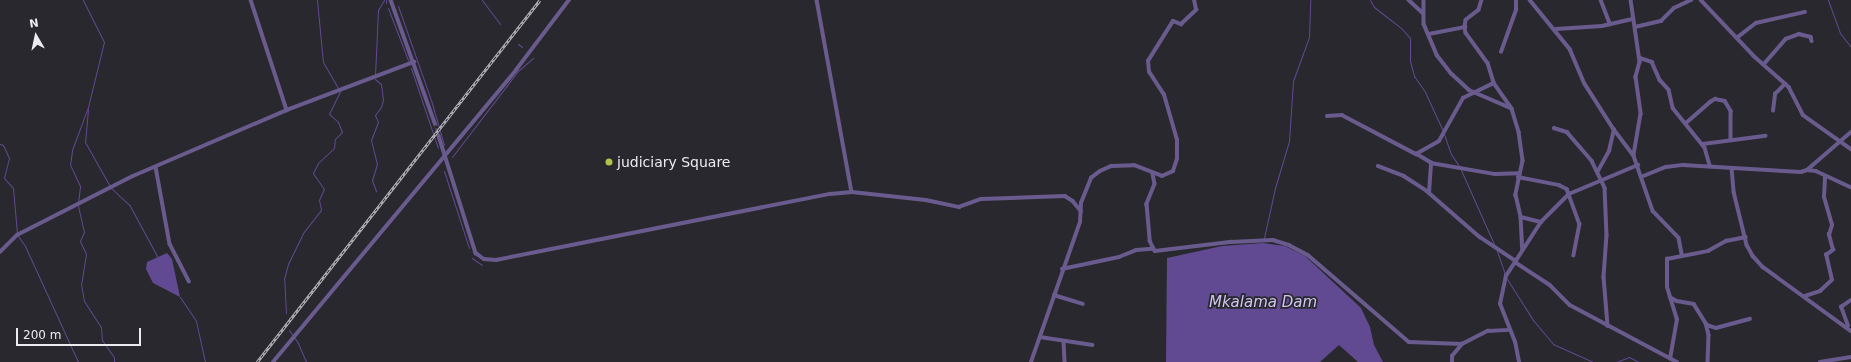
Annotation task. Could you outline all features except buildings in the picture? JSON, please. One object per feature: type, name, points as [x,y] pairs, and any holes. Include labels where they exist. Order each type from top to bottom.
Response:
[{"type":"street","points":[[251,0],[288,110]]},
{"type":"street","points":[[391,0],[435,123]]},
{"type":"street","points":[[273,362],[445,155],[569,0]]},
{"type":"street","points":[[817,0],[852,192]]},
{"type":"street","points":[[1031,362],[1062,269],[1080,222],[1087,186],[1100,170],[1112,166],[1134,165],[1162,176],[1173,170],[1177,159],[1177,140],[1164,95],[1149,72],[1148,61],[1173,21],[1182,24],[1196,10],[1194,0]]},
{"type":"street","points":[[1409,0],[1423,12]]},
{"type":"street","points":[[1424,0],[1424,24],[1437,55],[1451,73],[1465,88],[1512,109]]},
{"type":"street","points":[[1482,0],[1479,10],[1466,20],[1465,27],[1466,33],[1488,63],[1494,83],[1512,109],[1522,146],[1523,161],[1519,175],[1516,197],[1522,217],[1523,250]]},
{"type":"street","points":[[1501,52],[1516,10],[1516,0]]},
{"type":"street","points":[[1530,0],[1556,29],[1570,49],[1585,84],[1614,130],[1634,156],[1654,213],[1669,225],[1679,238],[1682,254]]},
{"type":"street","points":[[1601,0],[1610,24]]},
{"type":"street","points":[[1631,0],[1640,58],[1636,78],[1641,114],[1634,156]]},
{"type":"street","points":[[1635,27],[1661,21],[1672,9],[1690,0]]},
{"type":"street","points":[[1701,0],[1785,84],[1792,92],[1803,115],[1851,149]]},
{"type":"street","points":[[1738,37],[1756,23],[1805,12]]},
{"type":"street","points":[[1556,29],[1610,24],[1633,19]]},
{"type":"street","points":[[1429,34],[1465,27]]},
{"type":"street","points":[[1764,64],[1786,39],[1799,34],[1811,37],[1812,40]]},
{"type":"street","points":[[1640,58],[1652,62],[1660,80],[1669,90],[1673,108],[1703,144],[1710,166]]},
{"type":"street","points":[[0,252],[17,234],[133,176],[288,110],[414,62]]},
{"type":"street","points":[[1416,154],[1439,140],[1459,102],[1494,83]]},
{"type":"street","points":[[1773,111],[1775,94],[1785,84]]},
{"type":"street","points":[[1686,123],[1715,99],[1725,101],[1732,111],[1731,140]]},
{"type":"street","points":[[1327,116],[1342,115],[1431,163],[1495,174],[1519,175],[1562,186],[1569,194],[1580,224],[1574,255]]},
{"type":"street","points":[[1554,128],[1567,132],[1598,171],[1602,179],[1607,228],[1604,277],[1608,326]]},
{"type":"street","points":[[1598,171],[1609,151],[1614,130]]},
{"type":"street","points":[[1807,170],[1839,140],[1851,132]]},
{"type":"street","points":[[439,136],[476,253],[484,259],[496,260],[822,195],[852,192],[926,200],[959,207],[981,199],[1065,196],[1074,201],[1081,211]]},
{"type":"street","points":[[1703,144],[1765,136]]},
{"type":"street","points":[[1429,193],[1431,163]]},
{"type":"street","points":[[1519,362],[1515,342],[1502,315],[1500,296],[1506,276],[1515,261],[1541,222],[1569,194],[1638,165]]},
{"type":"street","points":[[1378,166],[1404,176],[1429,193],[1480,237],[1550,285],[1566,302],[1676,362]]},
{"type":"street","points":[[1642,177],[1666,167],[1710,166],[1774,172],[1811,169],[1825,177],[1851,187]]},
{"type":"street","points":[[156,167],[170,244],[189,281]]},
{"type":"street","points":[[1732,168],[1732,179],[1751,253],[1763,267],[1850,330]]},
{"type":"street","points":[[1152,249],[1147,200],[1155,184],[1154,174]]},
{"type":"street","points":[[1804,296],[1820,291],[1832,280],[1826,254],[1833,250],[1830,235],[1832,225],[1824,197],[1825,177]]},
{"type":"street","points":[[1522,217],[1541,222]]},
{"type":"street","points":[[1670,359],[1677,320],[1670,297],[1667,259],[1682,254],[1708,251],[1726,241],[1746,237]]},
{"type":"street","points":[[1062,269],[1119,257],[1136,250],[1152,249],[1164,251],[1258,240],[1289,245],[1312,259],[1409,342],[1462,344]]},
{"type":"street","points":[[1054,295],[1083,304]]},
{"type":"street","points":[[1670,297],[1677,301],[1694,304],[1706,325],[1709,335],[1708,362]]},
{"type":"street","points":[[1850,330],[1841,307],[1851,300]]},
{"type":"street","points":[[1706,325],[1716,328],[1750,319]]},
{"type":"street","points":[[1452,362],[1452,356],[1462,344],[1488,331],[1510,330]]},
{"type":"street","points":[[1040,337],[1064,342],[1092,345]]},
{"type":"street","points":[[1064,342],[1064,362]]},
{"type":"street","points":[[1820,362],[1851,357]]},
{"type":"water","name":"Mkalama Dam","points":[[1263,243],[1285,246],[1305,256],[1361,308],[1370,327],[1374,345],[1383,362],[1358,362],[1339,345],[1320,362],[1166,362],[1167,258],[1222,246]]},
{"type":"water","points":[[167,253],[172,259],[180,297],[153,283],[146,269],[147,262]]},
{"type":"waterway","points":[[78,203],[80,186],[70,165],[72,150],[88,107],[104,42],[83,0]]},
{"type":"waterway","points":[[317,0],[323,62],[338,88]]},
{"type":"waterway","points":[[375,76],[378,10],[384,0]]},
{"type":"waterway","points":[[482,0],[500,24]]},
{"type":"waterway","points":[[1264,238],[1275,188],[1289,141],[1293,81],[1309,37],[1310,0]]},
{"type":"waterway","points":[[1370,0],[1374,7],[1401,28],[1410,38],[1410,61],[1414,76],[1425,92],[1443,131]]},
{"type":"waterway","points":[[1828,0],[1840,33],[1851,47]]},
{"type":"waterway","points":[[398,6],[431,100],[444,145]]},
{"type":"waterway","points":[[388,8],[408,60]]},
{"type":"waterway","points":[[518,44],[522,47]]},
{"type":"waterway","points":[[452,157],[518,71],[533,58]]},
{"type":"waterway","points":[[411,68],[438,148]]},
{"type":"waterway","points":[[375,79],[381,84],[383,100],[381,107],[375,115],[378,122],[371,140],[377,164],[372,180],[376,191]]},
{"type":"waterway","points":[[286,313],[284,279],[288,264],[303,233],[321,210],[319,200],[324,189],[313,173],[318,163],[334,148],[335,139],[342,132],[338,122],[329,114],[340,91]]},
{"type":"waterway","points":[[88,109],[85,142],[111,188],[130,206],[157,256]]},
{"type":"waterway","points":[[1444,134],[1451,154],[1459,166]]},
{"type":"waterway","points":[[0,144],[3,145],[9,158],[4,178],[13,188],[17,234]]},
{"type":"waterway","points":[[1461,170],[1494,244]]},
{"type":"waterway","points":[[444,171],[469,248]]},
{"type":"waterway","points":[[78,206],[84,232],[80,241],[86,254],[81,284],[84,301],[101,327],[102,340],[114,357],[114,362]]},
{"type":"waterway","points":[[18,236],[25,246],[78,362]]},
{"type":"waterway","points":[[1497,251],[1505,274]]},
{"type":"waterway","points":[[472,258],[482,265]]},
{"type":"waterway","points":[[1507,279],[1533,320],[1553,344],[1593,362]]},
{"type":"waterway","points":[[180,297],[196,321],[205,362]]},
{"type":"waterway","points":[[289,330],[298,343],[306,362]]},
{"type":"waterway","points":[[1616,362],[1629,357],[1639,362]]},
{"type":"tunnel","points":[[435,123],[439,136]]},
{"type":"railway","points":[[257,362],[540,0]]},
{"type":"place","name":"judiciary Square","points":[[609,162]]}]
